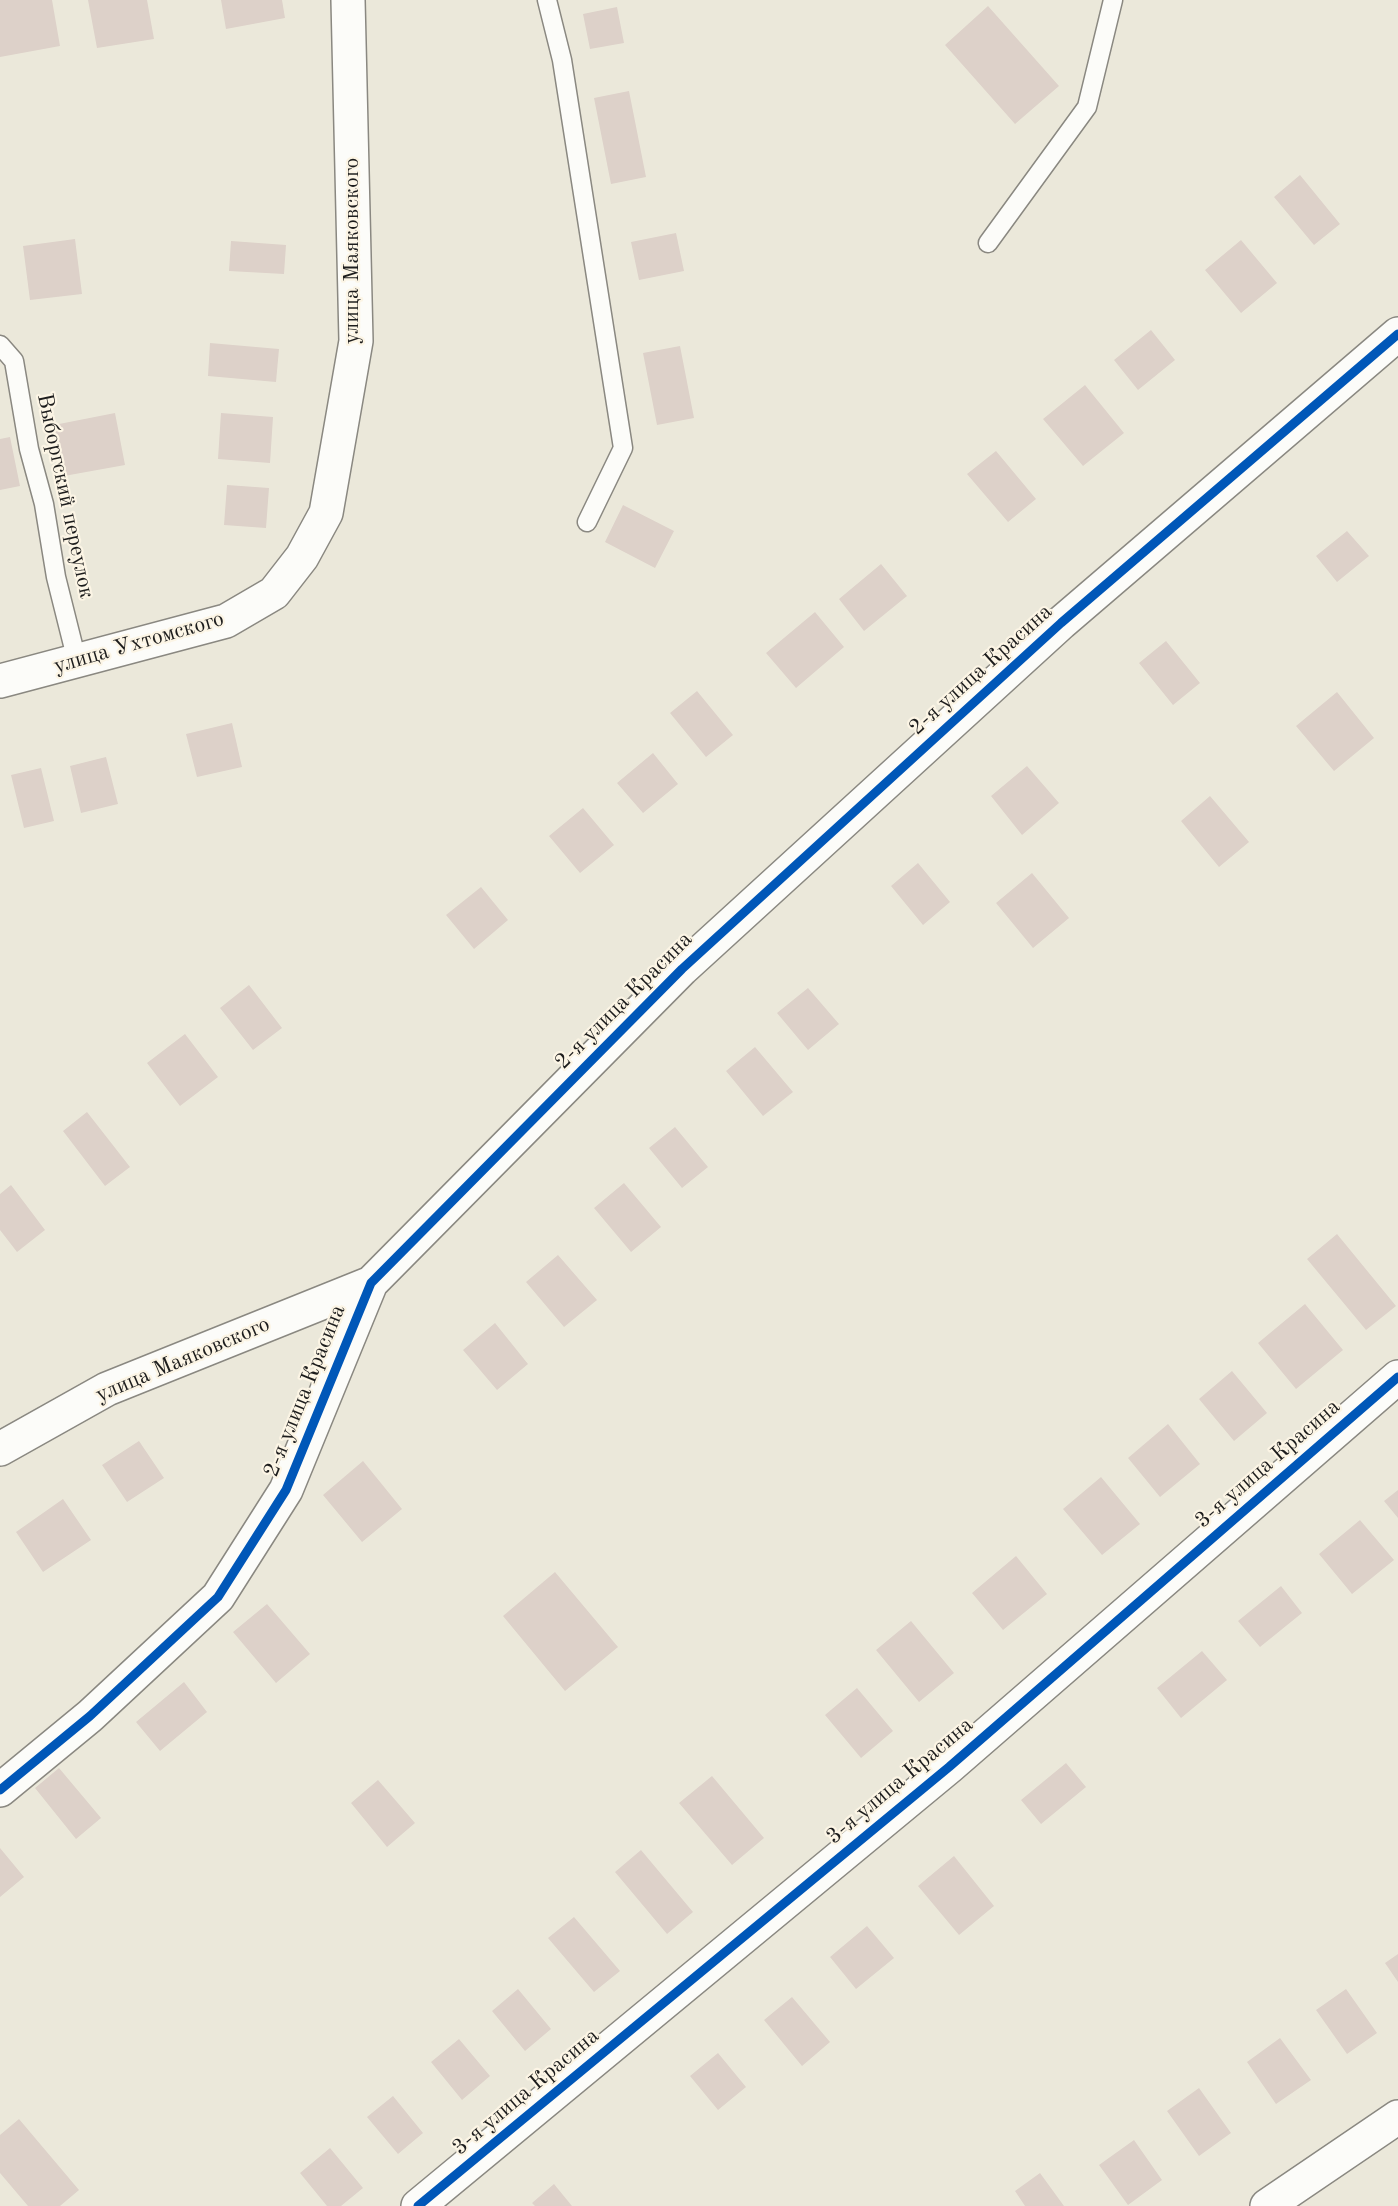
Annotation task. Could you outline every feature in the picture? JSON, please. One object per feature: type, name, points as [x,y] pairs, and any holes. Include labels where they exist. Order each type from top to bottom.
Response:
[{"type":"street","name":"улица Маяковского","points":[[274,593],[302,557],[326,513],[356,340],[348,0]]},
{"type":"street","name":"2-я улица Красина","points":[[0,1790],[90,1716],[218,1597],[286,1490],[371,1283],[682,969],[1061,622],[1398,334]]},
{"type":"street","name":"улица Ухтомского","points":[[0,681],[226,621],[274,593]]},
{"type":"street","name":"улица Маяковского","points":[[0,1449],[107,1389],[371,1283]]},
{"type":"street","name":"3-я улица Красина","points":[[418,2206],[949,1767],[1398,1377]]},
{"type":"street","points":[[1267,2206],[1398,2117]]},
{"type":"lane","points":[[547,0],[562,60],[623,448],[587,522]]},
{"type":"lane","points":[[988,243],[1088,107],[1113,0]]},
{"type":"lane","name":"Выборгский переулок","points":[[0,345],[14,361],[29,449],[44,504],[56,577],[77,660]]},
{"type":"building","points":[[0,0],[52,0],[60,46],[0,57]]},
{"type":"building","points":[[88,0],[147,0],[154,39],[97,48]]},
{"type":"building","points":[[221,0],[282,0],[285,18],[226,29]]},
{"type":"building","points":[[988,6],[1059,86],[1015,124],[945,45]]},
{"type":"building","points":[[617,7],[624,43],[590,49],[583,14]]},
{"type":"building","points":[[629,91],[646,177],[611,184],[594,98]]},
{"type":"building","points":[[1300,175],[1340,224],[1314,245],[1274,197]]},
{"type":"building","points":[[676,233],[684,271],[639,280],[631,242]]},
{"type":"building","points":[[75,239],[82,294],[30,300],[23,246]]},
{"type":"building","points":[[1241,240],[1277,283],[1241,313],[1205,270]]},
{"type":"building","points":[[231,241],[286,245],[284,274],[229,271]]},
{"type":"building","points":[[1151,330],[1175,360],[1138,390],[1114,360]]},
{"type":"building","points":[[210,343],[279,349],[276,382],[208,376]]},
{"type":"building","points":[[680,346],[694,418],[657,425],[643,353]]},
{"type":"building","points":[[1085,385],[1124,433],[1083,466],[1043,419]]},
{"type":"building","points":[[115,413],[125,465],[64,476],[54,425]]},
{"type":"building","points":[[221,413],[273,417],[270,463],[218,459]]},
{"type":"building","points":[[10,437],[20,486],[0,490],[0,439]]},
{"type":"building","points":[[996,451],[1036,499],[1008,522],[967,474]]},
{"type":"building","points":[[227,485],[269,488],[266,528],[224,525]]},
{"type":"building","points":[[623,505],[674,531],[655,568],[605,542]]},
{"type":"building","points":[[1347,531],[1369,556],[1337,582],[1316,556]]},
{"type":"building","points":[[881,564],[907,596],[864,631],[839,599]]},
{"type":"building","points":[[815,612],[844,647],[796,688],[766,653]]},
{"type":"building","points":[[1166,641],[1200,683],[1173,705],[1139,663]]},
{"type":"building","points":[[697,691],[733,735],[706,757],[670,713]]},
{"type":"building","points":[[1337,692],[1374,738],[1334,771],[1296,726]]},
{"type":"building","points":[[232,723],[242,767],[197,777],[186,734]]},
{"type":"building","points":[[653,753],[678,784],[643,813],[617,783]]},
{"type":"building","points":[[106,757],[118,804],[81,813],[70,766]]},
{"type":"building","points":[[1027,766],[1059,803],[1022,835],[991,796]]},
{"type":"building","points":[[41,768],[54,821],[24,828],[11,775]]},
{"type":"building","points":[[1210,796],[1249,842],[1219,867],[1181,821]]},
{"type":"building","points":[[583,808],[614,845],[580,873],[549,836]]},
{"type":"building","points":[[918,863],[950,902],[923,925],[891,886]]},
{"type":"building","points":[[1032,873],[1069,918],[1033,948],[996,903]]},
{"type":"building","points":[[481,887],[508,920],[474,949],[446,915]]},
{"type":"building","points":[[249,985],[282,1028],[253,1050],[220,1008]]},
{"type":"building","points":[[808,988],[839,1024],[808,1050],[777,1013]]},
{"type":"building","points":[[185,1034],[218,1077],[180,1106],[147,1063]]},
{"type":"building","points":[[755,1047],[793,1092],[763,1116],[726,1071]]},
{"type":"building","points":[[87,1112],[130,1167],[105,1186],[63,1131]]},
{"type":"building","points":[[675,1127],[708,1167],[682,1188],[649,1148]]},
{"type":"building","points":[[624,1183],[661,1227],[631,1252],[594,1208]]},
{"type":"building","points":[[11,1185],[45,1230],[17,1252],[0,1230],[0,1194]]},
{"type":"building","points":[[1337,1234],[1396,1306],[1366,1330],[1307,1259]]},
{"type":"building","points":[[558,1255],[597,1300],[564,1327],[526,1282]]},
{"type":"building","points":[[1305,1304],[1343,1350],[1296,1389],[1258,1343]]},
{"type":"building","points":[[495,1323],[528,1364],[497,1390],[463,1350]]},
{"type":"building","points":[[1232,1371],[1267,1413],[1234,1441],[1199,1399]]},
{"type":"building","points":[[1168,1424],[1200,1464],[1160,1497],[1128,1458]]},
{"type":"building","points":[[139,1441],[164,1478],[127,1502],[102,1465]]},
{"type":"building","points":[[363,1461],[402,1509],[362,1542],[323,1495]]},
{"type":"building","points":[[1101,1477],[1140,1524],[1102,1555],[1063,1509]]},
{"type":"building","points":[[1398,1490],[1398,1518],[1384,1501]]},
{"type":"building","points":[[63,1499],[91,1540],[43,1572],[16,1532]]},
{"type":"building","points":[[1360,1520],[1394,1560],[1352,1594],[1319,1554]]},
{"type":"building","points":[[1016,1556],[1047,1594],[1003,1630],[972,1593]]},
{"type":"building","points":[[555,1572],[618,1647],[565,1691],[503,1616]]},
{"type":"building","points":[[1281,1586],[1302,1613],[1260,1647],[1238,1621]]},
{"type":"building","points":[[267,1604],[310,1654],[276,1683],[233,1632]]},
{"type":"building","points":[[911,1621],[954,1673],[919,1702],[876,1650]]},
{"type":"building","points":[[1202,1651],[1227,1680],[1181,1718],[1157,1688]]},
{"type":"building","points":[[184,1682],[207,1712],[160,1751],[136,1722]]},
{"type":"building","points":[[857,1688],[893,1731],[861,1758],[825,1715]]},
{"type":"building","points":[[1066,1763],[1086,1787],[1041,1824],[1021,1800]]},
{"type":"building","points":[[59,1768],[101,1818],[76,1839],[35,1788]]},
{"type":"building","points":[[712,1776],[764,1838],[732,1865],[679,1803]]},
{"type":"building","points":[[378,1780],[415,1823],[387,1847],[351,1803]]},
{"type":"building","points":[[0,1848],[24,1877],[0,1897]]},
{"type":"building","points":[[641,1850],[693,1912],[667,1934],[615,1872]]},
{"type":"building","points":[[954,1856],[994,1906],[959,1935],[918,1886]]},
{"type":"building","points":[[574,1917],[620,1971],[594,1992],[548,1938]]},
{"type":"building","points":[[867,1926],[894,1958],[856,1989],[830,1957]]},
{"type":"building","points":[[1398,1954],[1398,1982],[1385,1963]]},
{"type":"building","points":[[518,1989],[551,2029],[525,2051],[492,2011]]},
{"type":"building","points":[[1346,1989],[1377,2033],[1347,2054],[1316,2010]]},
{"type":"building","points":[[792,1997],[830,2042],[802,2066],[764,2020]]},
{"type":"building","points":[[1280,2038],[1311,2080],[1276,2104],[1247,2062]]},
{"type":"building","points":[[459,2039],[490,2076],[462,2100],[431,2062]]},
{"type":"building","points":[[718,2053],[746,2087],[718,2110],[690,2076]]},
{"type":"building","points":[[1199,2088],[1231,2133],[1199,2156],[1167,2111]]},
{"type":"building","points":[[393,2096],[423,2133],[398,2154],[367,2117]]},
{"type":"building","points":[[19,2119],[79,2190],[60,2206],[28,2206],[0,2173],[0,2135]]},
{"type":"building","points":[[1134,2140],[1162,2180],[1128,2205],[1099,2165]]},
{"type":"building","points":[[330,2148],[363,2188],[341,2206],[327,2206],[300,2173]]},
{"type":"building","points":[[1040,2173],[1064,2206],[1025,2206],[1015,2191]]},
{"type":"building","points":[[554,2184],[572,2206],[535,2206],[532,2203]]},
{"type":"cycle path","points":[[0,1790],[90,1716],[218,1597],[286,1490],[371,1283],[682,969],[1061,623],[1398,334]]},
{"type":"cycle path","points":[[418,2206],[949,1767],[1398,1377]]}]
